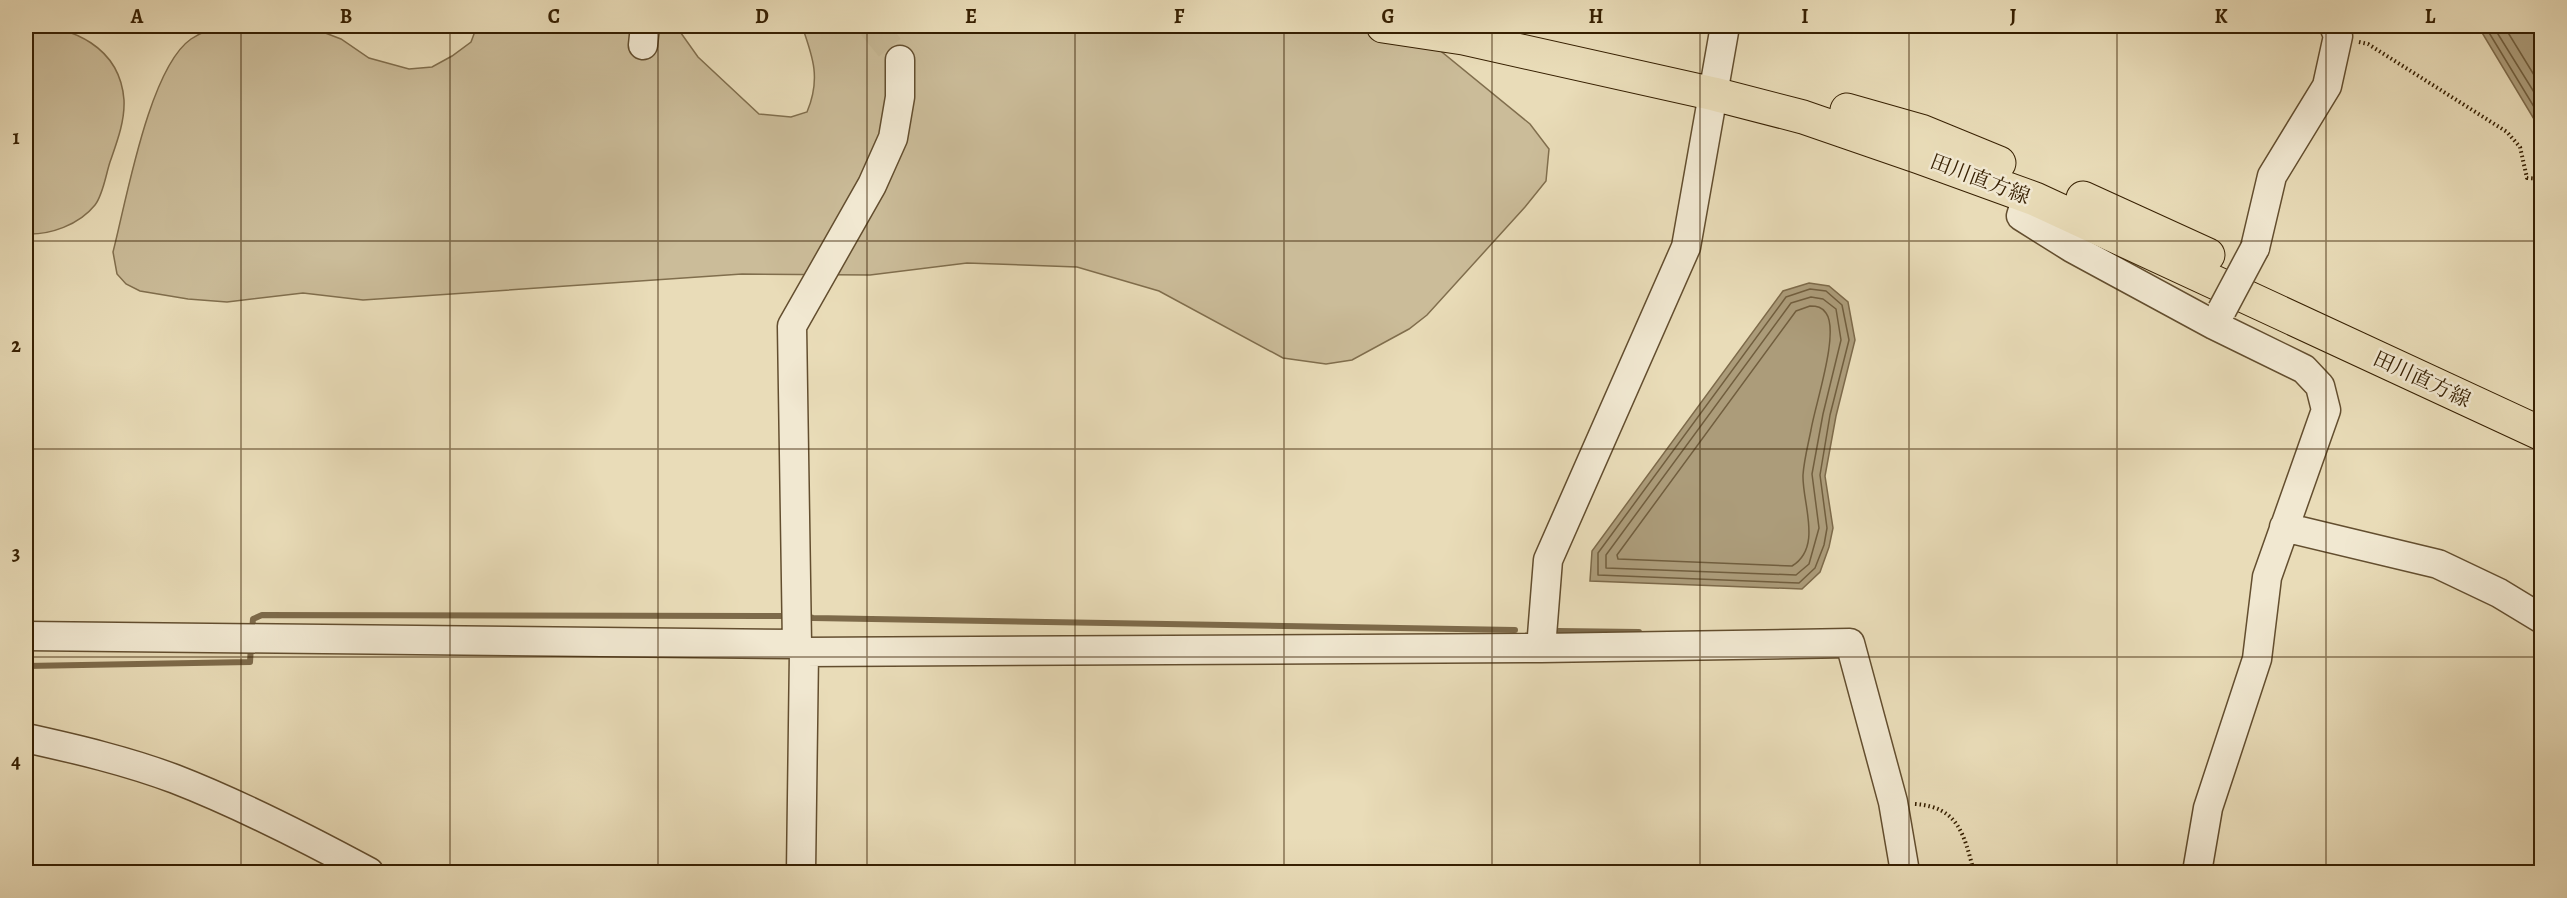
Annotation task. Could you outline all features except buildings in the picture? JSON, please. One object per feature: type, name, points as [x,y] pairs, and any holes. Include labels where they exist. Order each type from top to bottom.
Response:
[{"type":"main road","name":"田川直方線","points":[[1383,26],[1715,83]]},
{"type":"main road","name":"田川直方線","points":[[1504,26],[1808,108],[1920,144],[2144,224],[2276,289],[2541,410]]},
{"type":"main road","name":"田川直方線","points":[[1920,144],[2027,196],[2541,434]]},
{"type":"street","points":[[1541,648],[1548,560],[1686,247],[1725,26]]},
{"type":"street","points":[[2218,317],[2255,248],[2272,176],[2327,86],[2336,31]]},
{"type":"street","points":[[801,873],[801,648],[792,326],[872,185],[892,138],[900,97],[900,60]]},
{"type":"street","points":[[2027,196],[2021,216],[2073,248],[2218,317],[2304,369],[2320,386],[2326,410],[2267,577],[2257,659],[2208,808],[2197,873]]},
{"type":"street","points":[[2284,527],[2438,564],[2499,593],[2541,619]]},
{"type":"street","points":[[26,636],[801,648],[1541,648],[1850,643],[1893,802],[1905,873]]},
{"type":"street","points":[[26,738],[91,753],[174,779],[289,829],[369,873]]},
{"type":"path","points":[[2336,31],[2368,44],[2507,132],[2520,147],[2527,178],[2541,179]]},
{"type":"path","points":[[1893,802],[1933,805],[1953,818],[1966,843],[1974,873]]},
{"type":"shaded area","points":[[26,26],[60,30],[91,43],[113,66],[121,82],[124,100],[120,131],[98,201],[81,218],[72,223],[54,231],[35,234],[26,234]]},
{"type":"shaded area","points":[[225,26],[307,26],[341,39],[369,58],[409,69],[432,67],[452,56],[471,42],[477,26],[676,26],[698,57],[759,114],[791,117],[807,112],[814,89],[814,68],[802,26],[1410,26],[1530,124],[1549,149],[1546,181],[1427,315],[1409,329],[1352,360],[1326,364],[1283,358],[1159,291],[1077,267],[967,263],[870,275],[742,274],[363,300],[303,293],[227,302],[188,299],[140,291],[126,284],[117,274],[113,252],[132,170],[151,106],[176,54],[191,39]]},
{"type":"water","points":[[2478,26],[2541,26],[2541,157],[2535,156],[2537,124]]},
{"type":"water","points":[[1809,283],[1829,286],[1848,302],[1855,340],[1836,416],[1825,476],[1833,528],[1820,572],[1802,589],[1590,581],[1592,551],[1783,291]]},
{"type":"waterway","points":[[252,630],[253,619],[262,615],[789,616]]},
{"type":"waterway","points":[[805,616],[813,618],[1515,630]]},
{"type":"waterway","points":[[1558,631],[1639,632]]},
{"type":"waterway","points":[[26,666],[250,662],[251,646]]},
{"type":"tunnel","points":[[872,26],[900,60]]}]
